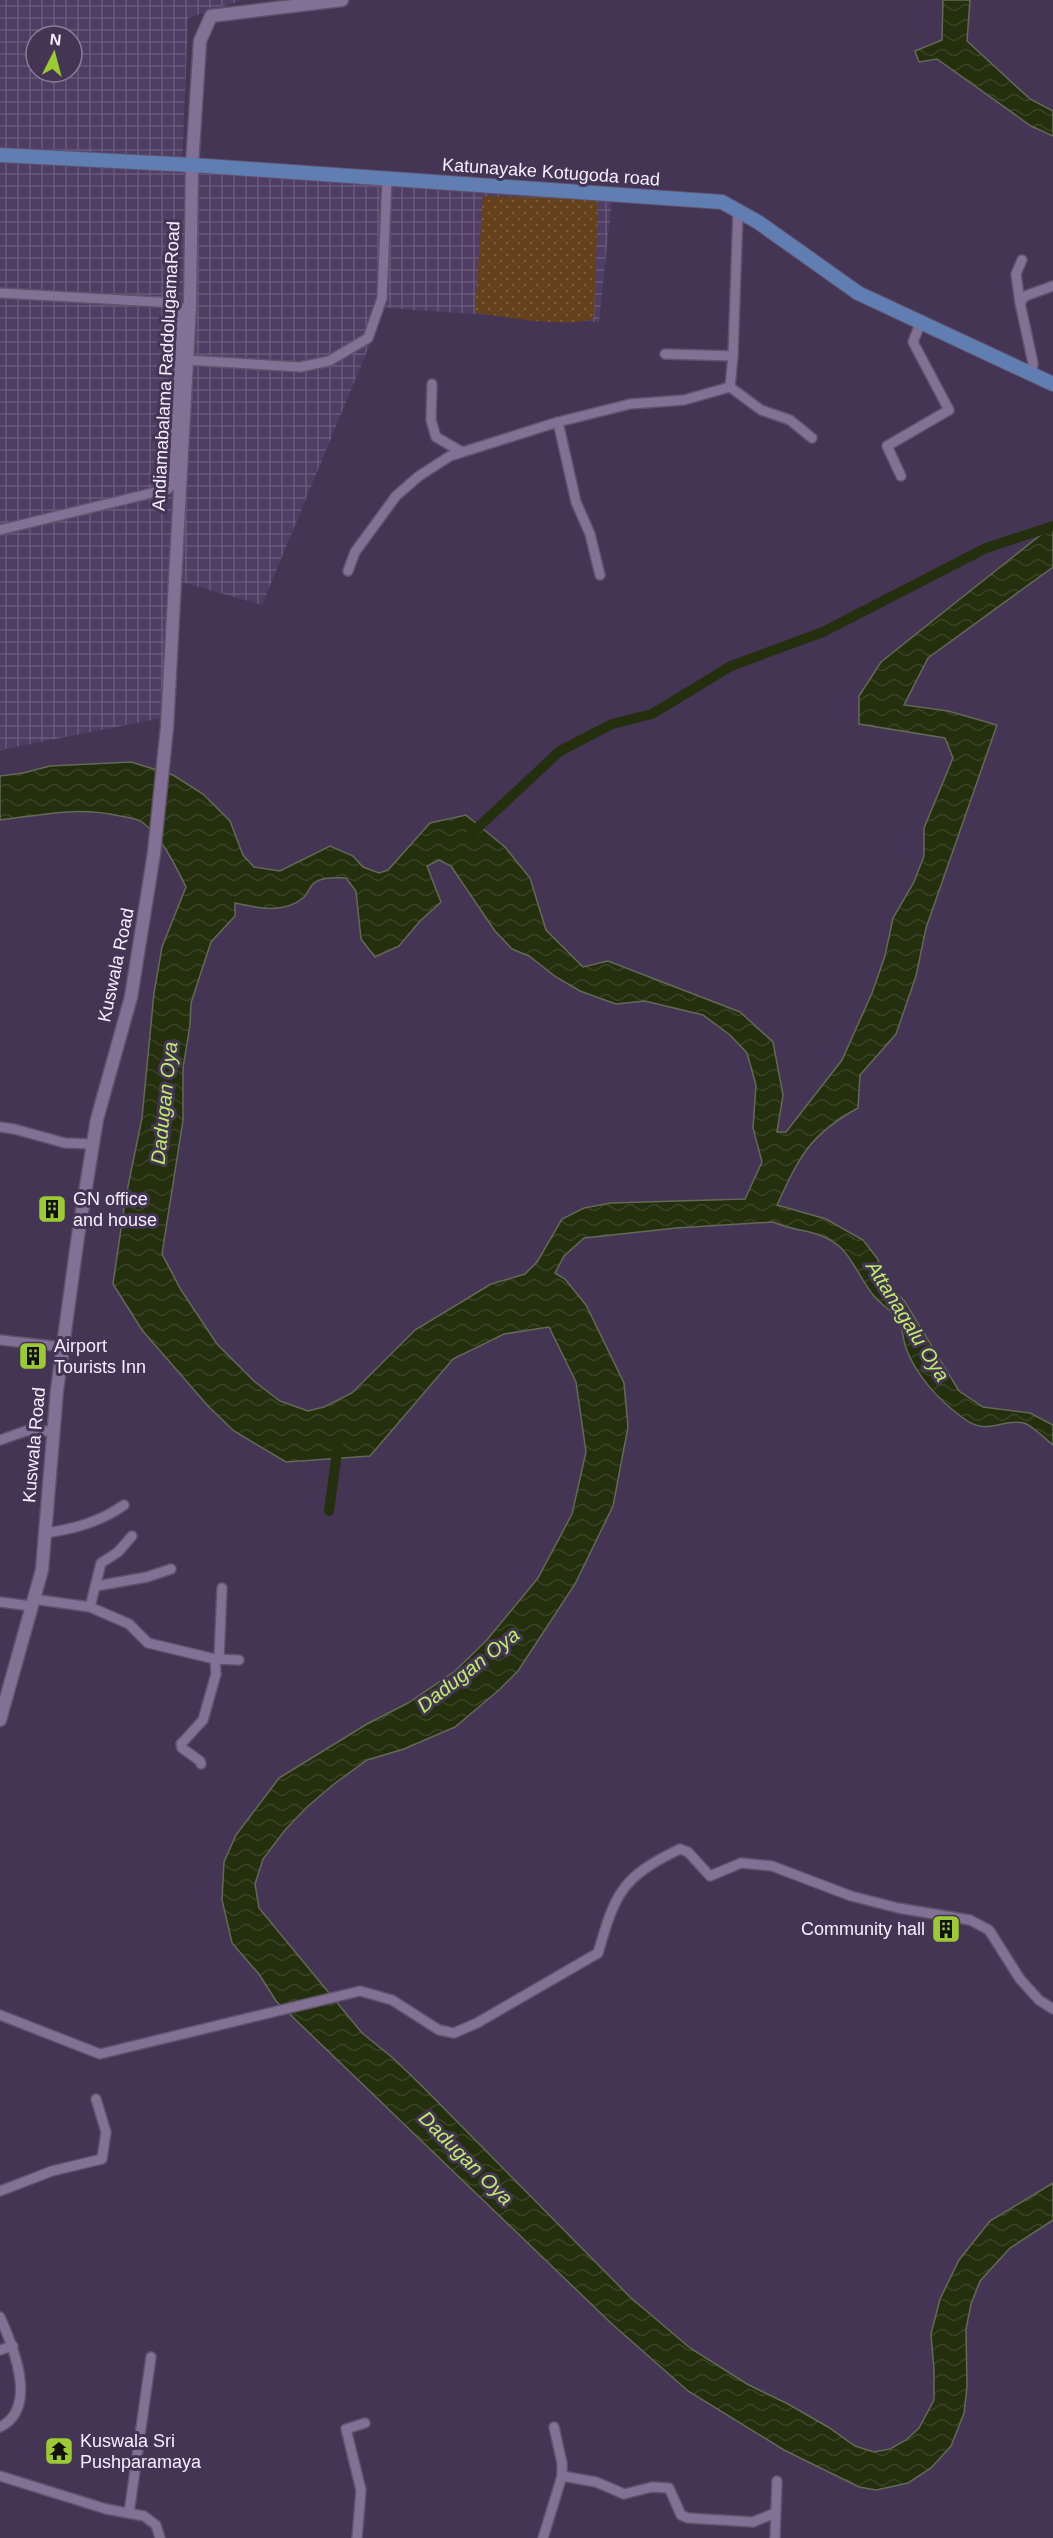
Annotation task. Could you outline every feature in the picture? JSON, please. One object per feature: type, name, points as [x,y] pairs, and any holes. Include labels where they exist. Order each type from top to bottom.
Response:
[{"type":"main road","name":"Katunayake Kotugoda road","points":[[0,155],[192,165],[722,202],[758,222],[858,293],[1053,384]]},
{"type":"street","name":"Andiamabalama RaddolugamaRoad","points":[[154,853],[167,728],[190,305],[192,165],[200,41],[211,16],[342,0]]},
{"type":"street","points":[[186,360],[300,367],[329,361],[368,338],[382,298],[387,178]]},
{"type":"street","points":[[730,387],[738,211]]},
{"type":"street","points":[[1022,260],[1016,274],[1020,303],[1034,363],[1032,375]]},
{"type":"street","points":[[1020,303],[1025,296],[1053,286]]},
{"type":"street","points":[[0,293],[177,303],[182,309],[173,484],[168,489],[0,530]]},
{"type":"street","points":[[901,476],[887,446],[949,410],[913,342],[921,324]]},
{"type":"street","points":[[665,354],[733,356]]},
{"type":"street","points":[[432,384],[431,420],[436,437],[462,452]]},
{"type":"street","points":[[348,571],[355,552],[396,496],[450,456],[558,422],[630,404],[684,400],[730,387]]},
{"type":"street","points":[[730,387],[761,410],[790,420],[812,438]]},
{"type":"street","points":[[558,422],[576,502],[590,534],[600,575]]},
{"type":"street","name":"Kuswala Road","points":[[0,1720],[42,1570],[53,1431],[63,1347],[93,1143],[108,1076],[131,997],[154,853]]},
{"type":"street","points":[[0,1127],[65,1143],[93,1143]]},
{"type":"street","points":[[0,1340],[63,1347]]},
{"type":"street","points":[[0,1440],[26,1431],[53,1431]]},
{"type":"street","points":[[45,1533],[65,1531],[105,1518],[124,1505]]},
{"type":"street","points":[[90,1607],[101,1563],[118,1552],[132,1536]]},
{"type":"street","points":[[96,1586],[171,1569]]},
{"type":"street","points":[[201,1764],[182,1748],[181,1744],[202,1720],[216,1674],[222,1588]]},
{"type":"street","points":[[0,1602],[90,1607],[129,1624],[148,1643],[217,1659],[239,1660]]},
{"type":"street","points":[[0,2014],[100,2054],[360,1991],[392,2000],[439,2030],[453,2033],[477,2024],[598,1953],[611,1907],[626,1883],[662,1857],[680,1849],[688,1852],[710,1876],[741,1863],[772,1866],[851,1896],[898,1908],[970,1920],[989,1930],[1020,1979],[1039,2000],[1053,2009]]},
{"type":"street","points":[[0,2191],[52,2171],[102,2159],[106,2132],[96,2099]]},
{"type":"street","points":[[0,2317],[13,2346],[21,2387],[19,2403],[9,2422],[0,2427]]},
{"type":"street","points":[[0,2350],[13,2346]]},
{"type":"street","points":[[129,2513],[151,2357]]},
{"type":"street","points":[[357,2538],[361,2490],[346,2429],[365,2423]]},
{"type":"street","points":[[543,2538],[562,2476],[562,2463],[554,2427]]},
{"type":"street","points":[[0,2476],[106,2509],[144,2516],[156,2525],[160,2538]]},
{"type":"street","points":[[562,2476],[596,2482],[624,2494],[652,2487],[669,2488],[681,2515],[688,2518],[753,2522],[775,2513]]},
{"type":"street","points":[[775,2538],[777,2481]]},
{"type":"shaded area","points":[[0,0],[242,0],[188,18],[182,169],[612,198],[599,322],[385,308],[262,605],[174,580],[161,718],[0,750]]},
{"type":"shaded area","points":[[483,196],[598,200],[594,318],[583,321],[553,322],[475,313]]},
{"type":"water","points":[[943,0],[970,0],[967,41],[1030,99],[1053,111],[1053,136],[1031,126],[937,59],[919,62],[915,51],[942,40]]},
{"type":"water","points":[[1053,525],[1053,567],[928,658],[904,705],[948,711],[997,725],[926,928],[916,976],[896,1034],[860,1075],[858,1108],[828,1127],[817,1137],[792,1173],[777,1205],[826,1219],[863,1240],[877,1258],[888,1283],[905,1302],[959,1391],[983,1407],[1030,1413],[1053,1425],[1053,1445],[1024,1423],[980,1426],[963,1418],[946,1404],[922,1378],[910,1358],[897,1318],[874,1296],[845,1252],[824,1237],[773,1222],[676,1228],[584,1238],[564,1256],[555,1273],[565,1279],[586,1305],[624,1383],[628,1427],[613,1506],[575,1584],[518,1671],[500,1689],[455,1727],[404,1749],[367,1760],[334,1784],[285,1830],[263,1859],[255,1884],[259,1908],[362,2033],[393,2058],[423,2087],[630,2297],[690,2348],[747,2384],[828,2427],[855,2446],[874,2452],[890,2449],[906,2440],[919,2428],[934,2400],[931,2334],[940,2299],[959,2260],[990,2221],[1053,2183],[1053,2220],[1010,2248],[980,2281],[971,2304],[966,2329],[967,2387],[964,2413],[951,2446],[931,2468],[908,2483],[876,2490],[859,2487],[784,2450],[688,2391],[612,2324],[276,2001],[259,1974],[232,1943],[222,1900],[224,1862],[236,1835],[279,1778],[367,1724],[408,1703],[455,1671],[486,1641],[538,1578],[572,1514],[586,1452],[576,1382],[549,1327],[504,1334],[453,1359],[370,1456],[286,1462],[234,1431],[208,1406],[142,1330],[113,1284],[125,1201],[142,1118],[154,993],[162,947],[186,887],[162,843],[149,828],[137,820],[104,813],[74,812],[0,820],[0,776],[50,766],[131,762],[173,775],[203,794],[230,821],[243,855],[254,867],[280,871],[330,846],[353,856],[363,867],[379,873],[388,870],[430,823],[466,815],[505,847],[530,878],[546,930],[583,967],[608,961],[740,1012],[773,1042],[783,1095],[777,1132],[786,1132],[842,1060],[872,993],[885,956],[893,918],[914,882],[924,856],[924,828],[953,758],[945,738],[859,724],[859,696],[881,662]],"holes":[[[439,860],[451,866],[495,931],[512,949],[529,956],[556,977],[580,991],[616,1004],[645,1001],[703,1015],[730,1035],[747,1053],[756,1085],[753,1128],[762,1162],[745,1199],[611,1203],[584,1208],[562,1219],[537,1262],[525,1274],[491,1284],[415,1330],[352,1393],[324,1407],[308,1411],[280,1401],[255,1382],[217,1344],[181,1290],[162,1254],[183,1120],[183,1068],[191,1003],[211,942],[235,916],[235,903],[261,908],[279,908],[296,903],[306,895],[312,885],[321,879],[346,878],[356,891],[361,939],[375,957],[399,946],[420,921],[441,902],[427,866]]]},
{"type":"waterway","points":[[471,834],[560,751],[612,724],[652,714],[731,666],[823,632],[986,548],[1053,526]]},
{"type":"waterway","points":[[329,1511],[338,1445]]},
{"type":"place","name":"GN office and house","points":[[52,1209]]},
{"type":"place","name":"Airport Tourists Inn","points":[[33,1356]]},
{"type":"place","name":"Community hall","points":[[946,1929]]},
{"type":"place","name":"Kuswala Sri Pushparamaya","points":[[59,2451]]},
{"type":"water label","name":"Dadugan Oya","points":[[164,1103]]},
{"type":"water label","name":"Attanagalu Oya","points":[[908,1321]]},
{"type":"water label","name":"Dadugan Oya","points":[[468,1670]]},
{"type":"water label","name":"Dadugan Oya","points":[[466,2158]]}]
